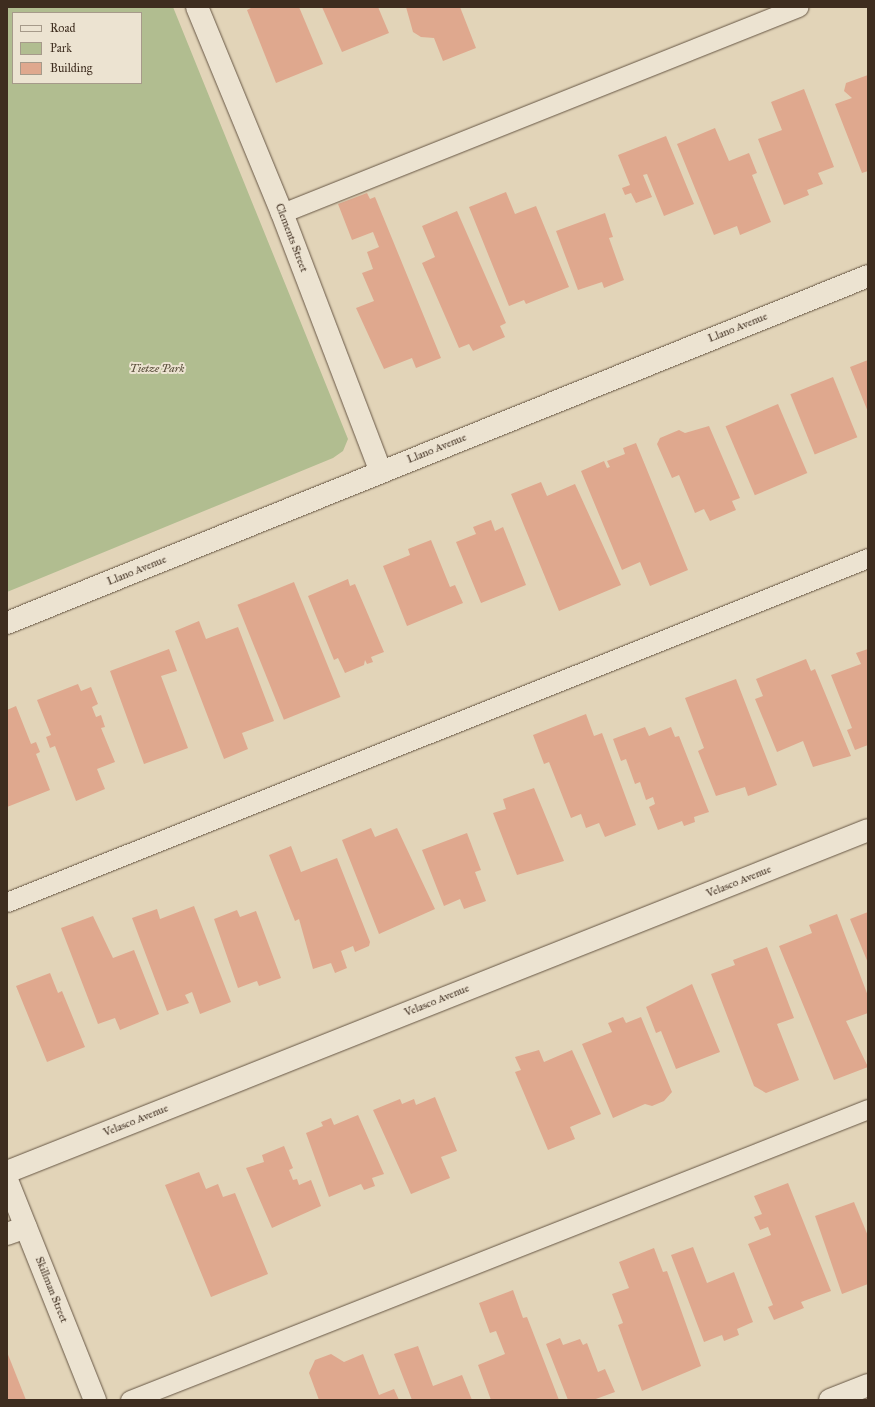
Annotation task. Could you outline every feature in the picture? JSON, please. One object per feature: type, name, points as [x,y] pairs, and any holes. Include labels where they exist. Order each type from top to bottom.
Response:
[{"type":"street","name":"Clements Street","points":[[197,7],[282,213],[381,472]]},
{"type":"street","name":"Llano Avenue","points":[[7,623],[868,276]]},
{"type":"street","name":"Velasco Avenue","points":[[7,1172],[868,830]]},
{"type":"street","name":"Skillman Street","points":[[7,1180],[16,1231],[95,1400]]},
{"type":"street","points":[[830,1400],[868,1385]]},
{"type":"lane","points":[[282,213],[798,7]]},
{"type":"lane","points":[[7,902],[868,558]]},
{"type":"lane","points":[[130,1400],[868,1109]]},
{"type":"green space","name":"Tietze Park","points":[[7,7],[173,7],[348,439],[343,451],[333,458],[7,592]]},
{"type":"building","points":[[253,7],[299,7],[323,64],[276,83],[247,10]]},
{"type":"building","points":[[322,7],[378,7],[389,33],[342,52]]},
{"type":"building","points":[[406,7],[460,7],[476,48],[443,61],[434,38],[421,37],[413,32]]},
{"type":"building","points":[[868,75],[868,171],[862,173],[835,104],[852,98],[844,91],[846,83]]},
{"type":"building","points":[[804,89],[834,167],[818,173],[823,184],[807,190],[809,195],[784,205],[758,139],[782,130],[771,102]]},
{"type":"building","points":[[715,128],[729,161],[749,153],[757,173],[752,175],[771,222],[740,235],[737,226],[714,235],[677,144]]},
{"type":"building","points":[[666,136],[694,204],[664,216],[647,174],[643,175],[652,197],[636,203],[631,193],[625,195],[622,188],[630,185],[618,155]]},
{"type":"building","points":[[506,192],[515,214],[536,206],[569,287],[526,304],[524,300],[509,306],[469,207]]},
{"type":"building","points":[[367,193],[370,199],[375,197],[441,358],[416,368],[412,358],[384,369],[356,308],[374,301],[362,273],[373,269],[367,252],[379,247],[373,232],[352,240],[338,204]]},
{"type":"building","points":[[457,211],[506,323],[500,326],[505,337],[473,351],[469,344],[459,348],[422,263],[435,257],[422,226]]},
{"type":"building","points":[[605,213],[613,237],[609,238],[624,280],[604,288],[602,282],[578,290],[556,231]]},
{"type":"building","points":[[868,360],[868,412],[850,367]]},
{"type":"building","points":[[833,377],[857,437],[815,454],[790,394]]},
{"type":"building","points":[[778,404],[807,473],[755,495],[726,426]]},
{"type":"building","points":[[709,426],[740,498],[732,501],[736,510],[710,521],[704,509],[695,513],[679,475],[672,478],[657,444],[660,438],[679,430],[685,433]]},
{"type":"building","points":[[636,443],[688,570],[650,586],[640,562],[622,570],[581,471],[604,461],[607,468],[610,467],[607,461],[625,454],[623,448]]},
{"type":"building","points":[[541,482],[547,496],[575,484],[621,585],[559,611],[511,494]]},
{"type":"building","points":[[491,520],[495,531],[503,527],[526,585],[481,603],[456,542],[476,534],[473,527]]},
{"type":"building","points":[[431,540],[450,587],[455,585],[463,603],[407,626],[383,566],[410,555],[408,549]]},
{"type":"building","points":[[348,579],[350,586],[355,584],[384,652],[371,657],[373,662],[367,664],[365,660],[364,665],[345,673],[338,658],[334,660],[308,596]]},
{"type":"building","points":[[294,582],[340,697],[284,720],[237,605]]},
{"type":"building","points":[[199,621],[206,639],[238,627],[274,721],[242,733],[248,749],[224,759],[175,631]]},
{"type":"building","points":[[169,649],[177,671],[161,676],[188,748],[144,764],[110,671]]},
{"type":"building","points":[[868,649],[868,745],[855,750],[847,730],[852,728],[831,675],[861,664],[856,653]]},
{"type":"building","points":[[806,659],[811,671],[815,669],[851,756],[813,767],[803,741],[777,752],[755,699],[763,696],[756,679]]},
{"type":"building","points":[[736,679],[777,785],[748,796],[745,787],[716,796],[698,751],[704,748],[685,698]]},
{"type":"building","points":[[78,684],[81,691],[91,687],[98,704],[92,707],[96,717],[101,715],[105,727],[101,728],[115,762],[97,769],[105,789],[76,801],[55,746],[50,748],[46,737],[51,735],[37,700]]},
{"type":"building","points":[[16,706],[31,744],[36,742],[40,752],[36,754],[50,790],[7,807],[7,710]]},
{"type":"building","points":[[586,714],[594,736],[602,733],[636,825],[605,837],[599,823],[586,828],[581,814],[571,818],[549,762],[544,764],[533,735]]},
{"type":"building","points":[[645,727],[649,736],[671,727],[675,737],[679,736],[709,812],[694,817],[695,822],[684,826],[682,821],[658,830],[649,807],[655,804],[653,797],[646,800],[640,782],[635,784],[626,759],[621,761],[613,739]]},
{"type":"building","points":[[534,788],[564,861],[517,875],[493,813],[506,809],[503,799]]},
{"type":"building","points":[[371,828],[375,837],[397,828],[435,909],[379,934],[342,840]]},
{"type":"building","points":[[467,833],[481,870],[475,872],[486,901],[464,909],[460,899],[444,906],[422,850]]},
{"type":"building","points":[[291,846],[301,872],[337,858],[370,942],[369,946],[355,952],[353,946],[341,951],[347,968],[335,973],[331,963],[313,969],[299,919],[295,921],[269,855]]},
{"type":"building","points":[[194,906],[231,1002],[200,1014],[192,992],[185,995],[189,1003],[167,1011],[132,918],[157,909],[160,919]]},
{"type":"building","points":[[237,910],[240,917],[256,911],[281,978],[259,986],[257,981],[238,988],[214,919]]},
{"type":"building","points":[[868,912],[868,963],[850,919]]},
{"type":"building","points":[[837,914],[868,996],[868,1013],[846,1021],[868,1067],[834,1080],[779,946],[812,933],[809,925]]},
{"type":"building","points":[[93,916],[113,958],[134,950],[159,1014],[120,1030],[115,1018],[98,1024],[61,928]]},
{"type":"building","points":[[767,947],[794,1018],[777,1024],[799,1080],[766,1093],[754,1086],[711,974],[735,965],[733,960]]},
{"type":"building","points":[[50,973],[58,993],[62,991],[85,1047],[47,1062],[16,986]]},
{"type":"building","points":[[692,984],[720,1052],[676,1069],[661,1031],[656,1033],[646,1007]]},
{"type":"building","points":[[623,1017],[626,1023],[641,1017],[672,1092],[664,1101],[652,1106],[645,1104],[613,1118],[582,1044],[612,1032],[608,1023]]},
{"type":"building","points":[[539,1050],[544,1062],[572,1050],[601,1114],[570,1127],[575,1139],[548,1150],[515,1072],[521,1070],[515,1057]]},
{"type":"building","points":[[435,1097],[457,1151],[441,1157],[450,1178],[411,1194],[373,1110],[400,1099],[402,1104],[414,1099],[416,1105]]},
{"type":"building","points":[[358,1115],[384,1174],[372,1178],[375,1186],[364,1190],[361,1184],[329,1197],[306,1133],[323,1126],[321,1122],[331,1118],[334,1125]]},
{"type":"building","points":[[284,1146],[293,1168],[289,1170],[293,1180],[297,1179],[299,1185],[311,1180],[321,1206],[272,1228],[246,1168],[264,1162],[262,1155]]},
{"type":"building","points":[[199,1172],[206,1189],[218,1184],[223,1197],[235,1193],[268,1274],[211,1297],[165,1185]]},
{"type":"building","points":[[788,1183],[831,1291],[801,1302],[804,1308],[774,1320],[768,1307],[773,1305],[748,1244],[771,1235],[768,1227],[760,1230],[754,1217],[762,1214],[754,1196]]},
{"type":"building","points":[[854,1202],[868,1236],[868,1284],[842,1294],[815,1216]]},
{"type":"building","points":[[693,1247],[707,1283],[734,1272],[753,1322],[737,1329],[739,1335],[724,1341],[722,1335],[704,1342],[671,1255]]},
{"type":"building","points":[[654,1248],[663,1272],[667,1271],[701,1366],[642,1391],[618,1325],[623,1323],[612,1294],[629,1288],[619,1262]]},
{"type":"building","points":[[513,1290],[523,1318],[527,1317],[559,1400],[491,1400],[478,1365],[505,1354],[496,1331],[490,1333],[479,1303]]},
{"type":"building","points":[[560,1338],[563,1345],[580,1339],[583,1345],[587,1343],[598,1372],[605,1369],[615,1392],[593,1400],[568,1400],[546,1344]]},
{"type":"building","points":[[418,1346],[433,1386],[462,1375],[472,1400],[412,1400],[394,1354]]},
{"type":"building","points":[[7,1352],[26,1400],[7,1400]]},
{"type":"building","points":[[331,1354],[344,1362],[363,1354],[379,1395],[394,1389],[399,1400],[319,1400],[309,1373],[315,1360]]}]
